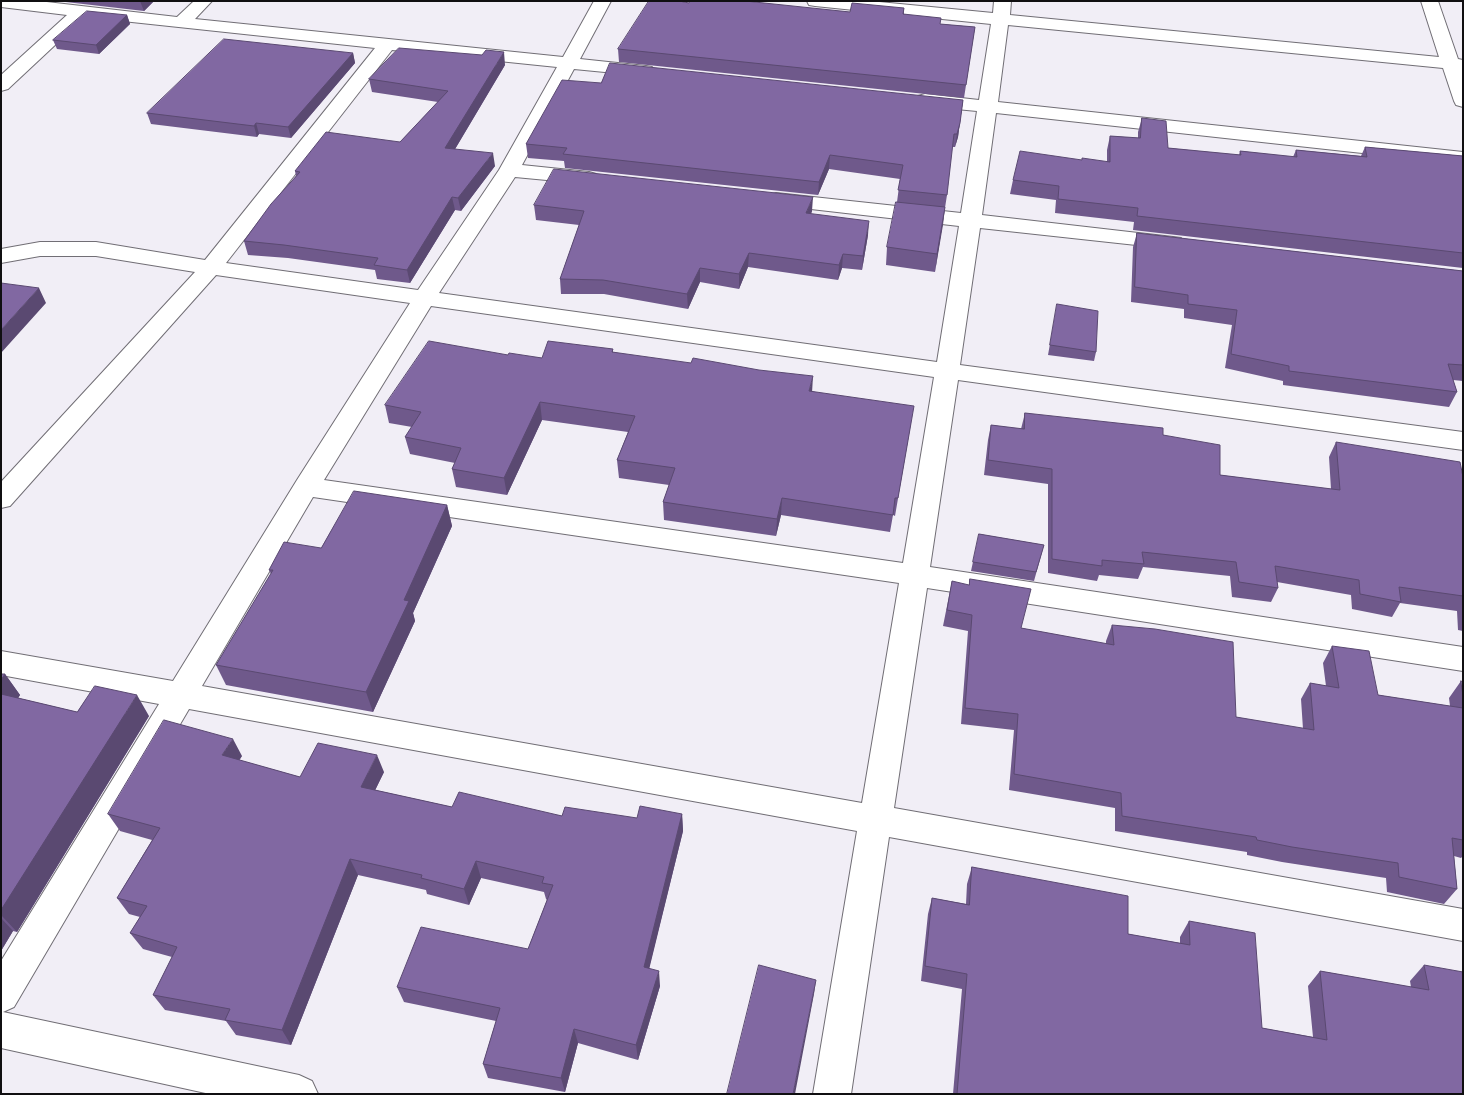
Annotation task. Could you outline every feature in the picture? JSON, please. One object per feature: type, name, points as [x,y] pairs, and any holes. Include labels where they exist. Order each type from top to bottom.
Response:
[{"type":"street","points":[[181,23],[204,1]]},
{"type":"street","points":[[1,994],[306,487],[425,297],[509,170],[603,1]]},
{"type":"street","points":[[815,1],[1002,10],[1456,64]]},
{"type":"street","points":[[1429,1],[1456,64],[1463,102]]},
{"type":"street","points":[[1,2],[181,23],[664,73]]},
{"type":"street","points":[[832,1094],[877,820],[1002,10]]},
{"type":"street","points":[[1,85],[81,11]]},
{"type":"street","points":[[1,499],[211,268],[388,45]]},
{"type":"street","points":[[909,99],[1463,158]]},
{"type":"street","points":[[509,170],[608,180]]},
{"type":"street","points":[[755,196],[1197,246]]},
{"type":"street","points":[[1,256],[40,249],[96,249],[211,268],[947,372],[1463,441]]},
{"type":"street","points":[[306,487],[914,575],[1463,659]]},
{"type":"street","points":[[1,663],[1463,925]]},
{"type":"street","points":[[1,1030],[298,1094]]},
{"type":"building","points":[[649,1],[689,3],[690,1],[745,1],[850,12],[852,3],[904,8],[903,14],[941,18],[940,24],[975,27],[966,85],[618,49]]},
{"type":"building","points":[[87,11],[127,15],[96,45],[53,40]]},
{"type":"building","points":[[224,39],[353,53],[288,127],[256,123],[254,126],[147,113]]},
{"type":"building","points":[[399,48],[482,55],[486,50],[504,52],[445,148],[493,153],[458,198],[452,197],[407,270],[374,265],[378,258],[244,241],[271,204],[300,172],[295,171],[326,132],[400,142],[448,91],[369,79]]},
{"type":"building","points":[[610,63],[963,100],[960,123],[957,134],[954,134],[947,195],[898,190],[903,165],[830,155],[819,182],[563,154],[567,148],[526,144],[562,80],[601,83]]},
{"type":"building","points":[[1142,118],[1166,121],[1168,148],[1241,155],[1240,151],[1297,157],[1296,150],[1367,157],[1365,147],[1463,156],[1463,253],[1137,216],[1138,208],[1058,199],[1059,186],[1013,180],[1020,151],[1110,162],[1110,136],[1140,138]]},
{"type":"building","points":[[554,169],[813,197],[806,213],[869,221],[863,256],[843,254],[839,265],[749,253],[739,274],[700,268],[687,294],[603,280],[560,279],[584,211],[534,205]]},
{"type":"building","points":[[896,202],[945,207],[937,254],[887,247]]},
{"type":"building","points":[[1137,233],[1463,271],[1463,365],[1448,364],[1457,392],[1289,371],[1289,366],[1231,354],[1237,310],[1188,304],[1188,295],[1135,287]]},
{"type":"building","points":[[1,283],[39,288],[1,330]]},
{"type":"building","points":[[1057,304],[1098,311],[1096,352],[1050,345]]},
{"type":"building","points":[[429,341],[508,355],[509,353],[542,358],[548,341],[613,349],[612,352],[691,363],[693,358],[759,370],[813,376],[809,391],[914,406],[898,498],[895,498],[893,515],[782,498],[777,519],[663,502],[675,468],[617,460],[635,416],[540,402],[504,478],[452,469],[461,448],[405,437],[421,412],[385,405]]},
{"type":"building","points":[[1025,413],[1163,428],[1163,435],[1220,445],[1220,475],[1340,490],[1336,442],[1460,462],[1463,477],[1463,596],[1399,587],[1401,602],[1360,594],[1359,580],[1275,566],[1278,588],[1239,582],[1236,562],[1142,552],[1144,564],[1102,560],[1102,566],[1052,559],[1052,469],[988,460],[991,425],[1024,429]]},
{"type":"building","points":[[354,491],[447,505],[404,600],[409,601],[366,692],[216,665],[273,570],[269,570],[284,542],[321,548]]},
{"type":"building","points":[[979,534],[1044,545],[1036,572],[973,562]]},
{"type":"building","points":[[970,579],[1031,589],[1021,628],[1114,645],[1112,625],[1155,629],[1233,642],[1236,717],[1314,730],[1310,683],[1339,688],[1332,646],[1369,651],[1378,695],[1463,708],[1463,840],[1452,838],[1457,889],[1399,877],[1398,863],[1292,847],[1257,840],[1256,837],[1122,816],[1121,793],[1014,774],[1018,714],[965,708],[972,615],[947,610],[952,581],[969,585]]},
{"type":"building","points":[[95,686],[137,695],[1,910],[1,694],[77,712]]},
{"type":"building","points":[[164,720],[233,739],[222,755],[300,777],[318,743],[377,755],[361,787],[452,807],[459,792],[562,816],[565,807],[637,818],[640,806],[682,814],[644,967],[659,971],[636,1045],[574,1029],[561,1078],[483,1064],[500,1008],[397,987],[421,927],[528,949],[553,885],[542,883],[544,877],[476,861],[464,889],[421,878],[422,875],[350,859],[282,1030],[225,1020],[230,1009],[153,995],[177,947],[130,933],[147,906],[117,898],[160,828],[108,814]]},
{"type":"building","points":[[972,867],[1128,896],[1128,934],[1190,945],[1189,921],[1255,933],[1262,1028],[1327,1040],[1320,971],[1429,990],[1424,965],[1463,972],[1463,1094],[957,1094],[967,974],[925,966],[932,898],[969,905]]},
{"type":"building","points":[[759,965],[816,980],[793,1094],[727,1094]]}]
